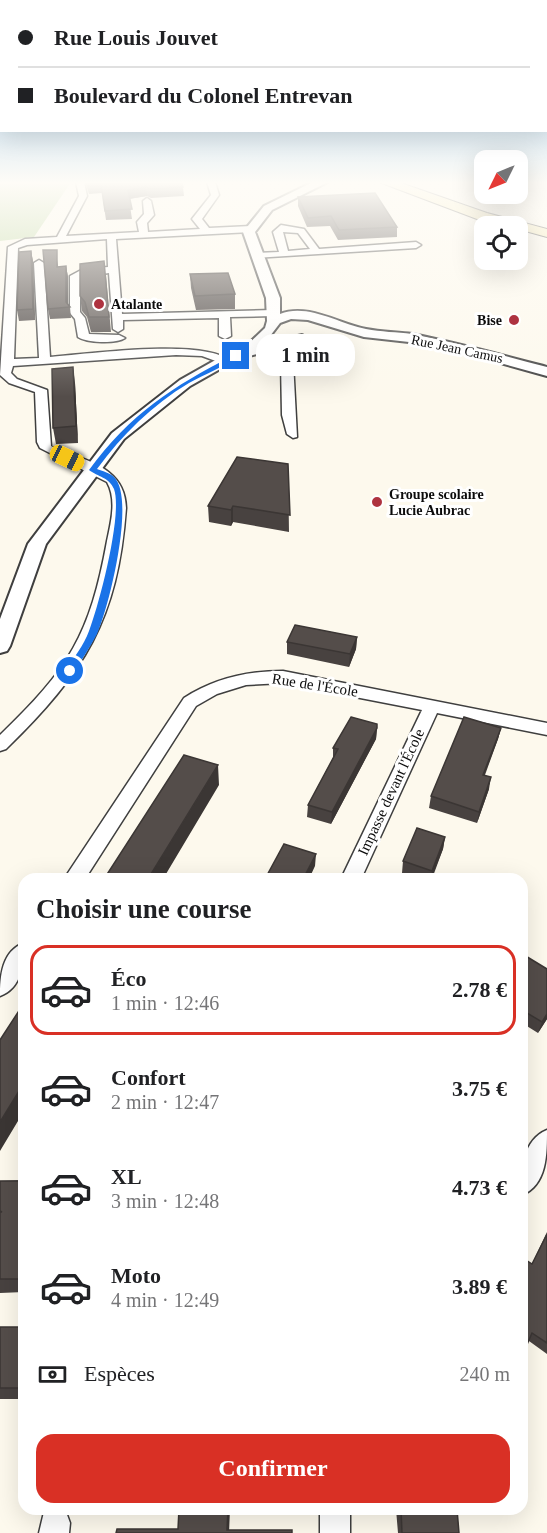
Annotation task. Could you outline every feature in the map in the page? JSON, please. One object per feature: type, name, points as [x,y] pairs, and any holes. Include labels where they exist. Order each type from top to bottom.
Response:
[{"type":"street","points":[[0,745],[59,687],[81,656],[93,633],[110,573],[118,519],[118,491],[111,478],[46,448],[43,442],[41,390],[13,381],[5,374],[8,363],[4,321],[12,254]]},
{"type":"street","points":[[112,254],[119,338]]},
{"type":"street","points":[[300,254],[256,256],[273,298],[273,321],[285,338],[302,339]]},
{"type":"street","points":[[39,263],[41,332],[45,361]]},
{"type":"street","points":[[112,270],[84,272],[75,276],[75,313],[80,318],[84,337],[119,338],[132,342],[146,354]]},
{"type":"street","points":[[0,646],[37,544],[118,436],[142,414],[185,383],[224,361],[248,352],[302,339],[324,332],[327,327],[327,329],[309,316],[273,298]]},
{"type":"street","points":[[117,317],[224,314],[273,321],[289,315],[309,316]]},
{"type":"street","points":[[224,314],[225,336]]},
{"type":"street","points":[[248,352],[273,321]]},
{"type":"street","name":"Rue Jean Camus","points":[[327,329],[459,347],[547,372]]},
{"type":"street","points":[[270,347],[287,362],[288,415],[293,434]]},
{"type":"street","points":[[8,363],[146,354],[204,353],[224,361]]},
{"type":"street","points":[[0,386],[13,381]]},
{"type":"street","name":"Rue de l'École","points":[[78,873],[190,702],[208,689],[254,678],[283,677],[547,729]]},
{"type":"street","name":"Impasse devant l'École","points":[[354,873],[432,706]]},
{"type":"street","points":[[0,987],[18,961]]},
{"type":"street","points":[[528,1173],[547,1143]]},
{"type":"street","points":[[335,1515],[335,1533]]},
{"type":"building","points":[[19,254],[31,254],[33,309],[17,310]]},
{"type":"building","points":[[43,254],[57,254],[57,267],[66,266],[66,302],[70,307],[48,309]]},
{"type":"building","points":[[104,261],[109,317],[89,317],[85,302],[80,296],[80,264]]},
{"type":"building","points":[[228,273],[235,294],[195,296],[190,274]]},
{"type":"building","points":[[73,367],[76,426],[53,428],[52,369]]},
{"type":"building","points":[[237,457],[288,464],[290,515],[233,506],[231,510],[208,506]]},
{"type":"building","points":[[295,625],[357,637],[350,654],[287,642]]},
{"type":"building","points":[[351,717],[377,724],[377,728],[332,812],[308,805],[338,749],[333,748]]},
{"type":"building","points":[[464,717],[501,728],[483,775],[491,777],[479,812],[431,796]]},
{"type":"building","points":[[184,755],[218,765],[152,873],[108,873]]},
{"type":"building","points":[[417,828],[445,837],[432,871],[403,861]]},
{"type":"building","points":[[284,844],[316,854],[306,873],[268,873]]},
{"type":"building","points":[[528,957],[547,969],[547,1014],[542,1022],[528,1014]]},
{"type":"building","points":[[18,1012],[18,1093],[0,1122],[0,1040]]},
{"type":"building","points":[[0,1181],[18,1181],[18,1279],[0,1279],[0,1212],[2,1212],[0,1211]]},
{"type":"building","points":[[547,1234],[547,1343],[532,1333],[528,1342],[528,1261],[532,1264]]},
{"type":"building","points":[[0,1327],[18,1327],[18,1388],[0,1388]]},
{"type":"building","points":[[179,1515],[228,1515],[227,1530],[292,1530],[292,1533],[116,1533],[117,1529],[178,1529]]},
{"type":"building","points":[[401,1515],[458,1515],[459,1533],[402,1533]]},
{"type":"place","name":"Atalante","points":[[99,304]]},
{"type":"place","name":"Bise","points":[[514,320]]},
{"type":"place","name":"Groupe scolaire Lucie Aubrac","points":[[377,502]]},
{"type":"route","points":[[70,671],[93,633],[110,573],[118,519],[118,491],[111,478],[93,470],[118,436],[142,414],[185,383],[236,356]]}]
